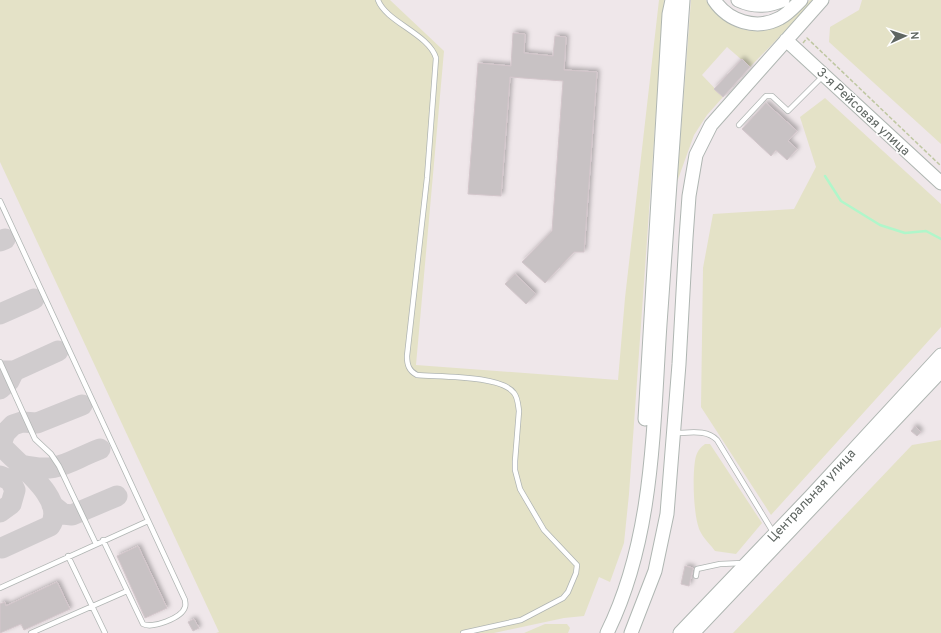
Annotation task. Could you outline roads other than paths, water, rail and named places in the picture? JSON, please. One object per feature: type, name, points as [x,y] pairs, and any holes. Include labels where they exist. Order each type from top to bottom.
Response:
[{"type":"main road","points":[[641,534],[640,505],[669,21],[672,0]]},
{"type":"main road","points":[[607,633],[633,563],[644,517],[655,398],[683,0]]},
{"type":"main road","points":[[714,0],[722,10],[733,18],[754,24],[767,23],[781,18],[801,0]]},
{"type":"main road","points":[[738,0],[749,4],[760,5],[772,4],[783,0]]},
{"type":"main road","points":[[631,633],[648,594],[661,546],[668,498],[689,196],[696,155],[711,125],[822,0]]},
{"type":"main road","name":"3-я Рейсовая улица","points":[[786,40],[941,183]]},
{"type":"main road","name":"Центральная улица","points":[[680,633],[775,534],[941,355]]},
{"type":"main road","name":"Центральная улица","points":[[693,633],[941,371]]},
{"type":"lane","points":[[378,0],[383,9],[427,45],[436,58],[427,178],[407,356],[408,366],[413,373],[417,375],[496,382],[504,385],[514,392],[518,402],[519,411],[515,470],[520,489],[544,530],[577,565],[576,573],[568,592],[563,598],[521,620],[463,633]]},
{"type":"lane","points":[[739,125],[766,96],[772,96],[788,110],[824,75]]},
{"type":"lane","points":[[0,201],[185,600],[185,607],[176,617],[157,625],[147,626],[143,624],[103,540]]},
{"type":"lane","points":[[0,362],[35,439],[51,454],[59,466],[96,544]]},
{"type":"lane","points":[[673,433],[705,432],[711,434],[717,440],[775,534]]},
{"type":"lane","points":[[0,588],[103,540],[148,521]]},
{"type":"lane","points":[[68,556],[105,633]]},
{"type":"lane","points":[[696,576],[697,569],[720,564],[746,563]]},
{"type":"lane","points":[[31,633],[127,591]]},
{"type":"waterway","points":[[825,176],[841,201],[880,225],[905,233],[926,231],[941,239]]}]
